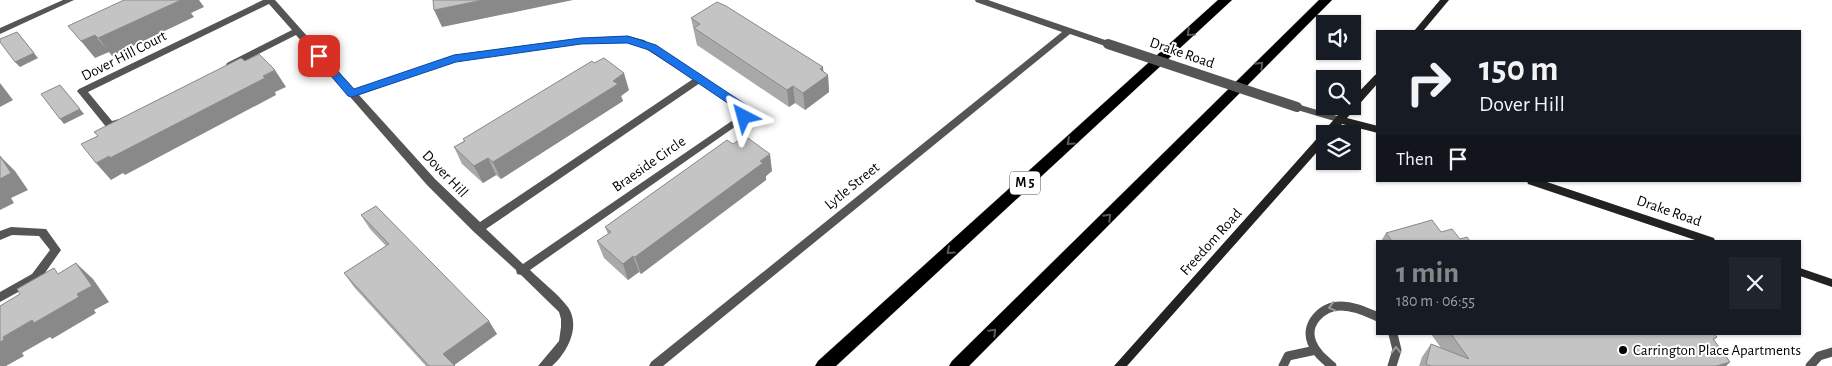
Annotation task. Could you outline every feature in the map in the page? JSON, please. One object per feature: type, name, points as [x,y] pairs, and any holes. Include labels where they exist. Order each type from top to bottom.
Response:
[{"type":"highway","name":"M 5","points":[[824,366],[1226,0]]},
{"type":"highway","points":[[958,366],[1326,0]]},
{"type":"street","points":[[0,31],[70,0]]},
{"type":"street","name":"Dover Hill","points":[[270,0],[431,182],[521,271],[564,310],[568,324],[567,337],[560,350],[544,366]]},
{"type":"street","name":"Dover Hill Court","points":[[128,117],[110,126],[82,91],[270,0]]},
{"type":"street","name":"Drake Road","points":[[979,0],[1297,108],[1376,129]]},
{"type":"street","points":[[1419,30],[1445,0]]},
{"type":"street","name":"Lytle Street","points":[[655,366],[1070,30]]},
{"type":"street","points":[[217,72],[297,31]]},
{"type":"street","name":"Braeside Circle","points":[[352,94],[454,58],[581,41],[628,39],[641,42],[700,78],[744,109],[744,117],[521,271]]},
{"type":"street","points":[[478,229],[700,78]]},
{"type":"street","points":[[1361,96],[1376,79]]},
{"type":"street","points":[[1336,125],[1345,115]]},
{"type":"street","name":"Freedom Road","points":[[1120,366],[1316,147]]},
{"type":"street","name":"Drake Road","points":[[1535,182],[1707,240]]},
{"type":"street","points":[[0,236],[11,230],[42,232],[56,250],[36,277],[0,297]]},
{"type":"street","points":[[1801,272],[1832,283]]},
{"type":"lane","points":[[1332,366],[1316,350],[1310,336],[1311,323],[1318,312],[1331,306],[1346,305],[1363,309],[1376,315]]},
{"type":"lane","points":[[1392,366],[1397,358],[1397,344],[1393,335]]},
{"type":"lane","points":[[1282,366],[1288,356],[1316,350]]},
{"type":"lane","points":[[1810,366],[1813,360],[1826,352],[1832,352]]},
{"type":"building","points":[[124,0],[181,0],[98,38],[95,35],[81,41],[68,26]]},
{"type":"building","points":[[433,0],[483,0],[434,10]]},
{"type":"building","points":[[717,2],[823,67],[820,69],[828,75],[803,93],[793,86],[787,90],[694,28],[700,24],[691,18]]},
{"type":"building","points":[[17,32],[34,53],[15,62],[0,42],[0,39]]},
{"type":"building","points":[[259,54],[275,70],[263,76],[265,78],[110,158],[109,156],[96,163],[81,144],[98,136],[94,132],[241,58],[245,61]]},
{"type":"building","points":[[604,58],[624,73],[613,81],[618,84],[493,162],[488,158],[474,166],[454,147],[465,141],[463,139],[592,61],[594,63]]},
{"type":"building","points":[[60,85],[80,109],[60,119],[41,94]]},
{"type":"building","points":[[745,136],[770,154],[760,161],[763,163],[635,257],[633,256],[623,264],[597,241],[611,232],[605,227],[727,140],[733,144]]},
{"type":"building","points":[[0,156],[11,173],[0,179]]},
{"type":"building","points":[[376,206],[489,321],[443,354],[455,366],[429,366],[344,273],[389,244],[361,215]]},
{"type":"building","points":[[1432,220],[1441,232],[1452,229],[1460,239],[1467,237],[1469,240],[1391,240],[1386,233]]},
{"type":"building","points":[[76,263],[92,286],[77,294],[79,297],[34,323],[32,320],[3,337],[4,340],[0,342],[0,306],[20,294],[17,289],[54,268],[58,274]]},
{"type":"building","name":"Carrington Place Apartments","points":[[1452,335],[1715,335],[1717,337],[1713,339],[1730,362],[1716,366],[1431,366],[1426,364],[1431,344],[1469,359]]},
{"type":"place","name":"Carrington Place Apartments","points":[[1623,350]]},
{"type":"route","points":[[319,56],[352,94],[454,58],[581,41],[628,39],[653,47],[700,78],[744,109],[744,117]]}]
